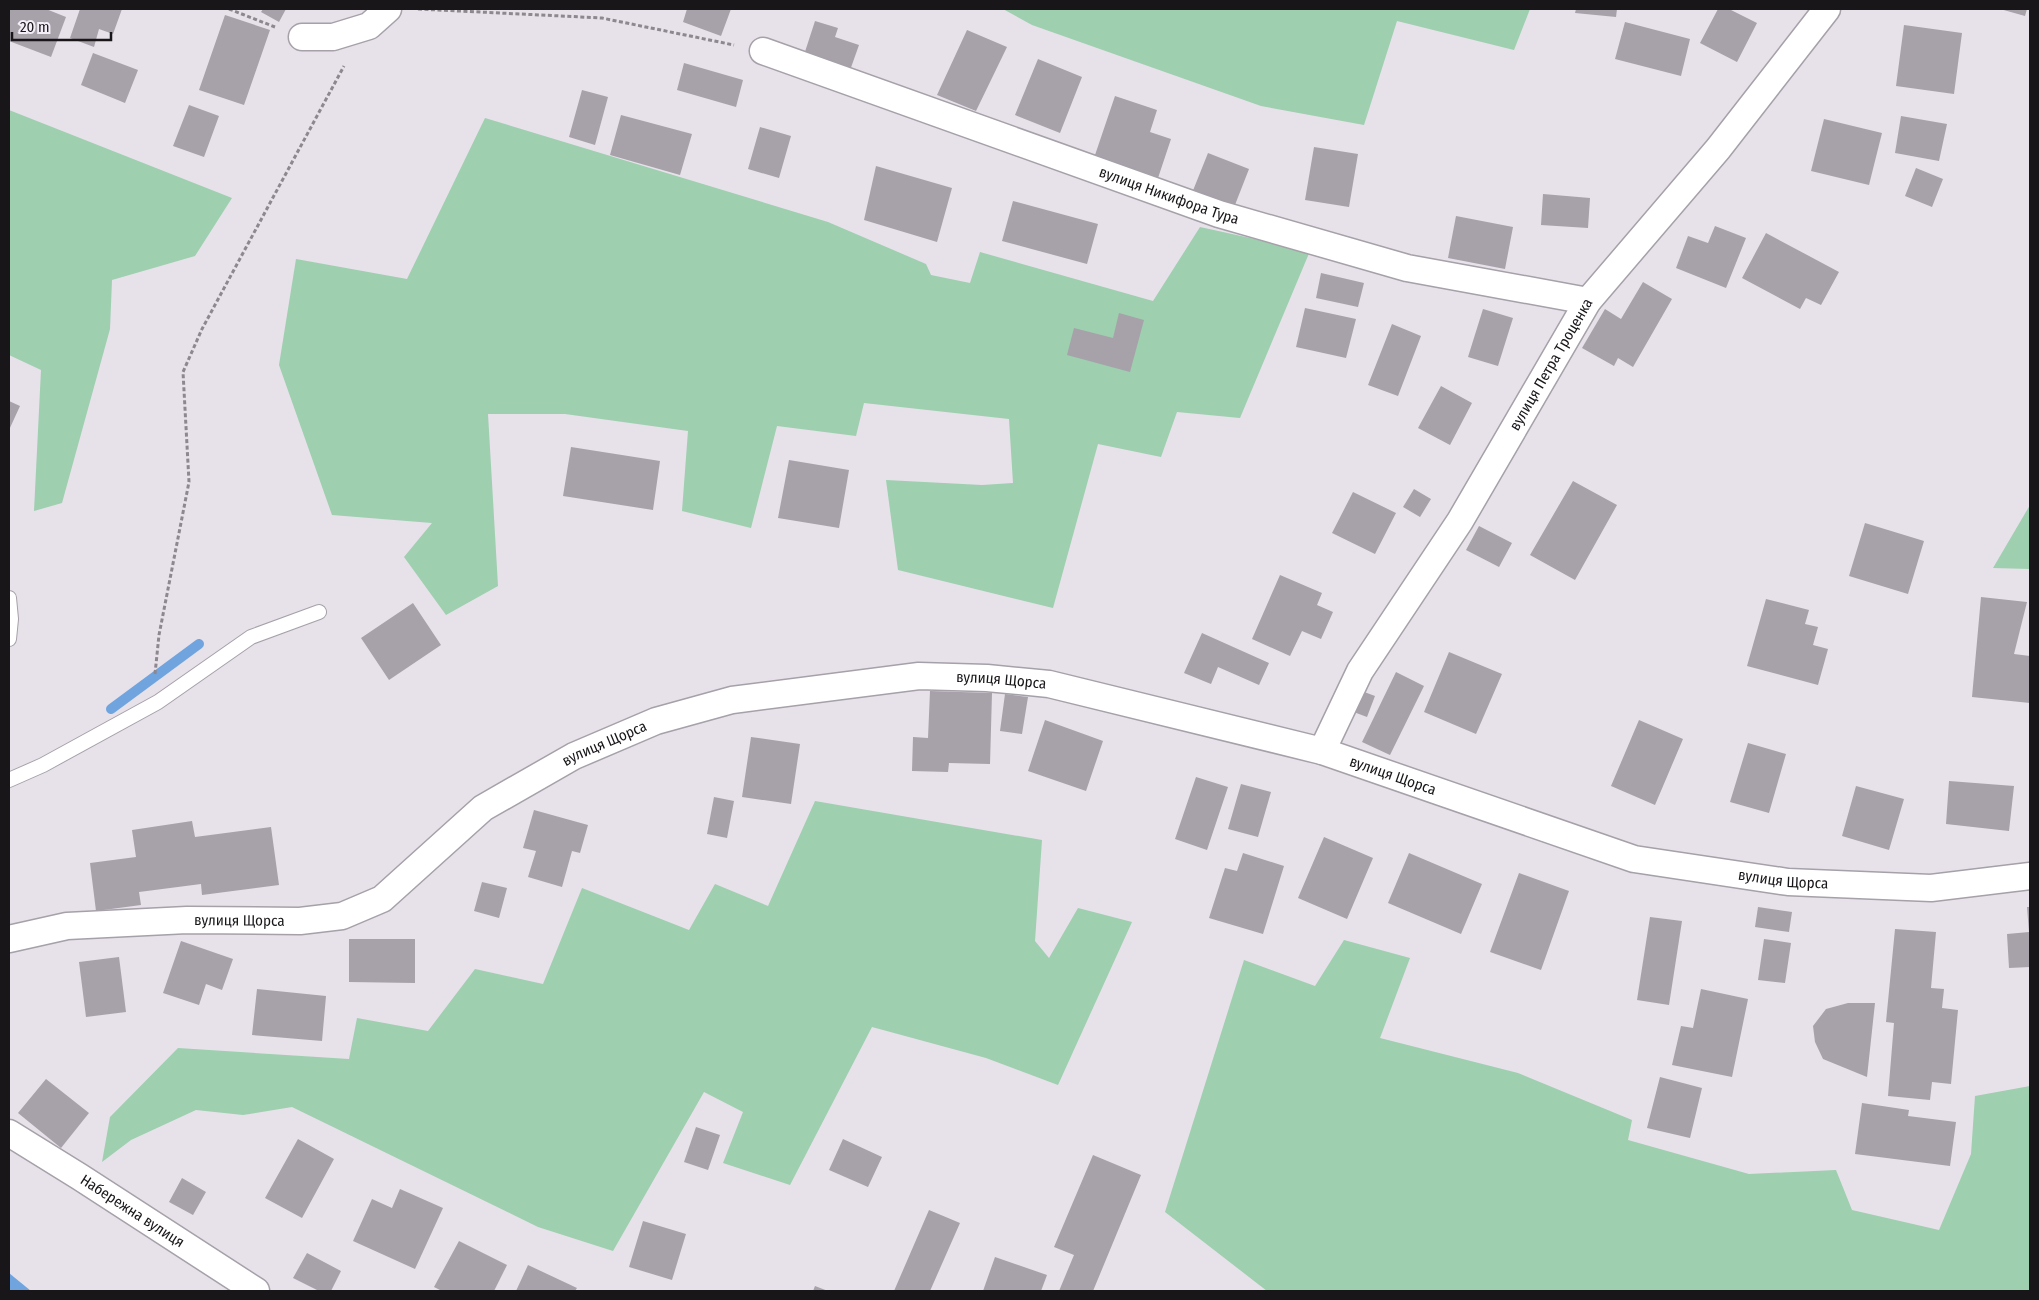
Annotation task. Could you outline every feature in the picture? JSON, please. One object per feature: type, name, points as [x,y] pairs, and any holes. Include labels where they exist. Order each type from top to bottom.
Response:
[{"type":"street","points":[[302,37],[333,37],[369,26],[388,9]]},
{"type":"street","name":"вулиця Петра Троценка","points":[[1322,751],[1360,671],[1460,521],[1588,301],[1718,149],[1827,9]]},
{"type":"street","name":"вулиця Никифора Тура","points":[[763,51],[1219,214],[1407,268],[1588,301]]},
{"type":"street","name":"вулиця Щорса","points":[[9,939],[67,926],[187,920],[300,920],[342,916],[382,899],[483,808],[574,756],[656,721],[742,698],[919,676],[987,678],[1049,684],[1322,751],[1634,859],[1788,882],[1921,888],[2030,876]]},
{"type":"street","name":"Набережна вулиця","points":[[9,1133],[80,1176],[256,1291]]},
{"type":"lane","points":[[9,598],[11,619],[9,639]]},
{"type":"lane","points":[[9,780],[43,765],[158,702],[251,637],[319,612]]},
{"type":"path","points":[[229,9],[302,37]]},
{"type":"path","points":[[412,9],[602,18],[763,51]]},
{"type":"path","points":[[155,669],[159,635],[189,482],[184,372],[202,329],[243,251],[336,79],[369,26]]},
{"type":"green space","points":[[1003,9],[1530,9],[1514,50],[1397,21],[1364,125],[1261,106],[1032,25]]},
{"type":"green space","points":[[9,110],[232,198],[195,256],[112,280],[110,329],[62,503],[34,511],[41,370],[9,355]]},
{"type":"green space","points":[[485,118],[828,222],[926,264],[931,275],[970,283],[980,252],[1153,301],[1200,227],[1310,251],[1240,418],[1177,412],[1161,457],[1098,444],[1053,608],[898,570],[886,480],[982,485],[1013,483],[1009,419],[864,403],[856,436],[777,426],[751,528],[682,511],[688,431],[565,414],[488,414],[498,586],[446,615],[404,557],[432,523],[332,515],[279,365],[296,259],[407,279]]},
{"type":"green space","points":[[2030,505],[2030,569],[1993,568]]},
{"type":"green space","points":[[815,801],[1042,840],[1035,941],[1049,958],[1078,908],[1132,922],[1058,1085],[986,1058],[872,1027],[790,1185],[723,1163],[743,1112],[704,1092],[613,1251],[538,1227],[292,1107],[243,1115],[196,1110],[131,1140],[102,1162],[110,1117],[178,1048],[349,1059],[357,1018],[428,1031],[475,969],[543,984],[582,888],[689,930],[715,884],[768,906]]},
{"type":"green space","points":[[1344,940],[1410,958],[1380,1038],[1518,1073],[1632,1120],[1628,1140],[1749,1174],[1836,1170],[1852,1210],[1939,1230],[1971,1154],[1975,1096],[2030,1086],[2030,1291],[1267,1291],[1165,1212],[1244,960],[1315,986]]},
{"type":"water","points":[[9,1273],[31,1291],[9,1291]]},
{"type":"building","points":[[9,9],[46,9],[66,17],[51,57],[9,41]]},
{"type":"building","points":[[80,9],[122,9],[113,34],[99,29],[94,47],[70,38]]},
{"type":"building","points":[[263,9],[286,9],[279,22],[261,12]]},
{"type":"building","points":[[687,9],[731,9],[721,36],[683,22]]},
{"type":"building","points":[[1576,9],[1617,9],[1616,17],[1575,13]]},
{"type":"building","points":[[1718,9],[1729,9],[1757,23],[1737,62],[1700,43]]},
{"type":"building","points":[[2000,9],[2027,9],[2025,16]]},
{"type":"building","points":[[225,15],[270,30],[244,105],[199,90]]},
{"type":"building","points":[[815,21],[838,28],[835,37],[859,45],[848,76],[802,61]]},
{"type":"building","points":[[1625,22],[1690,39],[1681,76],[1615,59]]},
{"type":"building","points":[[1904,25],[1962,33],[1954,94],[1896,86]]},
{"type":"building","points":[[967,30],[1007,47],[976,111],[937,95]]},
{"type":"building","points":[[93,53],[138,70],[125,103],[81,85]]},
{"type":"building","points":[[1038,59],[1082,77],[1060,133],[1015,115]]},
{"type":"building","points":[[684,63],[743,80],[736,107],[677,90]]},
{"type":"building","points":[[582,90],[608,97],[595,145],[569,137]]},
{"type":"building","points":[[1115,96],[1157,110],[1150,132],[1171,139],[1156,184],[1094,158]]},
{"type":"building","points":[[189,105],[219,116],[204,157],[173,146]]},
{"type":"building","points":[[621,115],[692,134],[680,175],[610,155]]},
{"type":"building","points":[[1901,116],[1947,124],[1939,161],[1895,153]]},
{"type":"building","points":[[1824,119],[1882,133],[1869,185],[1811,171]]},
{"type":"building","points":[[760,127],[791,136],[779,178],[748,169]]},
{"type":"building","points":[[1314,147],[1358,154],[1349,207],[1305,200]]},
{"type":"building","points":[[1208,153],[1249,169],[1233,210],[1192,193]]},
{"type":"building","points":[[876,166],[952,188],[937,242],[864,220]]},
{"type":"building","points":[[1916,168],[1943,179],[1932,207],[1905,196]]},
{"type":"building","points":[[1543,194],[1590,198],[1588,228],[1541,225]]},
{"type":"building","points":[[1013,201],[1098,224],[1087,264],[1002,241]]},
{"type":"building","points":[[1456,216],[1513,227],[1505,269],[1448,258]]},
{"type":"building","points":[[1715,226],[1746,238],[1726,288],[1676,268],[1688,236],[1708,243]]},
{"type":"building","points":[[1766,233],[1839,272],[1821,305],[1806,298],[1800,309],[1742,278]]},
{"type":"building","points":[[1321,273],[1364,283],[1358,307],[1316,298]]},
{"type":"building","points":[[1643,282],[1672,299],[1633,367],[1618,358],[1614,366],[1582,348],[1605,309],[1621,319]]},
{"type":"building","points":[[1305,308],[1356,319],[1346,358],[1296,347]]},
{"type":"building","points":[[1483,309],[1513,318],[1498,366],[1468,357]]},
{"type":"building","points":[[1119,313],[1144,320],[1130,372],[1067,355],[1074,328],[1113,338]]},
{"type":"building","points":[[1392,324],[1421,336],[1398,396],[1368,385]]},
{"type":"building","points":[[1441,386],[1472,403],[1450,445],[1418,428]]},
{"type":"building","points":[[9,401],[20,406],[9,430]]},
{"type":"building","points":[[571,447],[660,461],[653,510],[563,496]]},
{"type":"building","points":[[789,460],[849,470],[839,528],[778,518]]},
{"type":"building","points":[[1573,481],[1617,505],[1575,580],[1530,555]]},
{"type":"building","points":[[1414,489],[1431,499],[1420,517],[1403,507]]},
{"type":"building","points":[[1353,492],[1396,513],[1375,554],[1332,533]]},
{"type":"building","points":[[1865,523],[1924,541],[1908,594],[1849,576]]},
{"type":"building","points":[[1479,526],[1512,543],[1499,567],[1466,550]]},
{"type":"building","points":[[1280,575],[1322,593],[1317,605],[1333,612],[1321,639],[1302,631],[1290,656],[1252,639]]},
{"type":"building","points":[[1981,597],[2027,602],[2014,654],[2030,656],[2030,703],[1972,697]]},
{"type":"building","points":[[1766,599],[1809,610],[1805,624],[1818,627],[1813,645],[1828,649],[1818,685],[1747,666]]},
{"type":"building","points":[[413,603],[441,645],[389,680],[361,638]]},
{"type":"building","points":[[1202,633],[1269,663],[1259,685],[1218,667],[1211,684],[1184,673]]},
{"type":"building","points":[[1449,652],[1502,674],[1476,734],[1424,712]]},
{"type":"building","points":[[1396,672],[1424,686],[1390,755],[1362,742]]},
{"type":"building","points":[[1359,690],[1375,696],[1367,717],[1351,711]]},
{"type":"building","points":[[930,691],[992,693],[990,764],[949,763],[948,772],[912,771],[913,737],[928,738]]},
{"type":"building","points":[[1005,694],[1028,697],[1022,734],[1000,731]]},
{"type":"building","points":[[1045,720],[1103,741],[1086,791],[1028,771]]},
{"type":"building","points":[[1639,720],[1683,739],[1655,805],[1611,786]]},
{"type":"building","points":[[751,737],[800,744],[791,804],[742,797]]},
{"type":"building","points":[[1748,743],[1786,754],[1769,813],[1730,802]]},
{"type":"building","points":[[1196,777],[1228,787],[1207,850],[1175,839]]},
{"type":"building","points":[[1949,781],[2014,786],[2009,831],[1946,824]]},
{"type":"building","points":[[1241,784],[1271,792],[1258,837],[1228,829]]},
{"type":"building","points":[[1856,786],[1904,799],[1889,850],[1842,836]]},
{"type":"building","points":[[714,797],[734,801],[727,838],[707,834]]},
{"type":"building","points":[[534,810],[588,825],[580,853],[572,851],[562,887],[528,877],[536,851],[523,848]]},
{"type":"building","points":[[192,821],[195,837],[271,827],[279,885],[202,895],[201,884],[139,892],[141,905],[96,911],[90,863],[136,857],[132,830]]},
{"type":"building","points":[[1324,837],[1373,858],[1347,919],[1298,898]]},
{"type":"building","points":[[1243,853],[1284,866],[1263,934],[1209,918],[1225,868],[1237,871]]},
{"type":"building","points":[[1409,853],[1482,884],[1461,934],[1388,903]]},
{"type":"building","points":[[1519,873],[1569,891],[1541,970],[1490,952]]},
{"type":"building","points":[[482,882],[507,888],[499,918],[474,911]]},
{"type":"building","points":[[1758,907],[1792,912],[1789,932],[1755,927]]},
{"type":"building","points":[[2027,907],[2030,907],[2030,967],[2009,968],[2007,934],[2029,932]]},
{"type":"building","points":[[1650,917],[1682,921],[1669,1005],[1637,1000]]},
{"type":"building","points":[[1895,929],[1936,932],[1931,988],[1944,989],[1942,1008],[1958,1010],[1951,1084],[1932,1082],[1930,1100],[1888,1096],[1894,1023],[1886,1022]]},
{"type":"building","points":[[349,939],[415,939],[415,983],[349,982]]},
{"type":"building","points":[[1764,939],[1791,943],[1785,983],[1758,980]]},
{"type":"building","points":[[181,941],[233,959],[222,990],[206,984],[199,1005],[163,993]]},
{"type":"building","points":[[119,957],[126,1012],[86,1017],[79,962]]},
{"type":"building","points":[[257,989],[326,996],[322,1041],[252,1035]]},
{"type":"building","points":[[1701,989],[1748,999],[1732,1077],[1672,1065],[1681,1026],[1693,1028]]},
{"type":"building","points":[[1848,1003],[1875,1003],[1867,1077],[1823,1059],[1815,1042],[1813,1026],[1826,1009]]},
{"type":"building","points":[[1660,1077],[1702,1088],[1690,1138],[1647,1128]]},
{"type":"building","points":[[46,1079],[89,1113],[61,1148],[18,1113]]},
{"type":"building","points":[[1862,1103],[1909,1110],[1908,1116],[1956,1122],[1950,1166],[1855,1154]]},
{"type":"building","points":[[696,1127],[720,1135],[708,1170],[684,1162]]},
{"type":"building","points":[[298,1139],[334,1159],[302,1218],[265,1198]]},
{"type":"building","points":[[843,1139],[882,1157],[868,1187],[829,1170]]},
{"type":"building","points":[[1093,1155],[1141,1175],[1093,1291],[1059,1291],[1074,1255],[1054,1247]]},
{"type":"building","points":[[182,1178],[206,1192],[193,1215],[169,1202]]},
{"type":"building","points":[[400,1189],[443,1208],[415,1269],[353,1241],[372,1199],[392,1208]]},
{"type":"building","points":[[929,1210],[960,1223],[930,1291],[894,1291]]},
{"type":"building","points":[[643,1221],[686,1234],[672,1280],[629,1267]]},
{"type":"building","points":[[459,1241],[507,1265],[494,1291],[442,1291],[434,1287]]},
{"type":"building","points":[[307,1253],[341,1271],[331,1291],[319,1291],[293,1278]]},
{"type":"building","points":[[995,1257],[1047,1275],[1041,1291],[983,1291]]},
{"type":"building","points":[[528,1265],[577,1288],[575,1291],[516,1291]]},
{"type":"building","points":[[815,1286],[828,1291],[813,1291]]},
{"type":"waterway","points":[[111,709],[199,644]]}]
